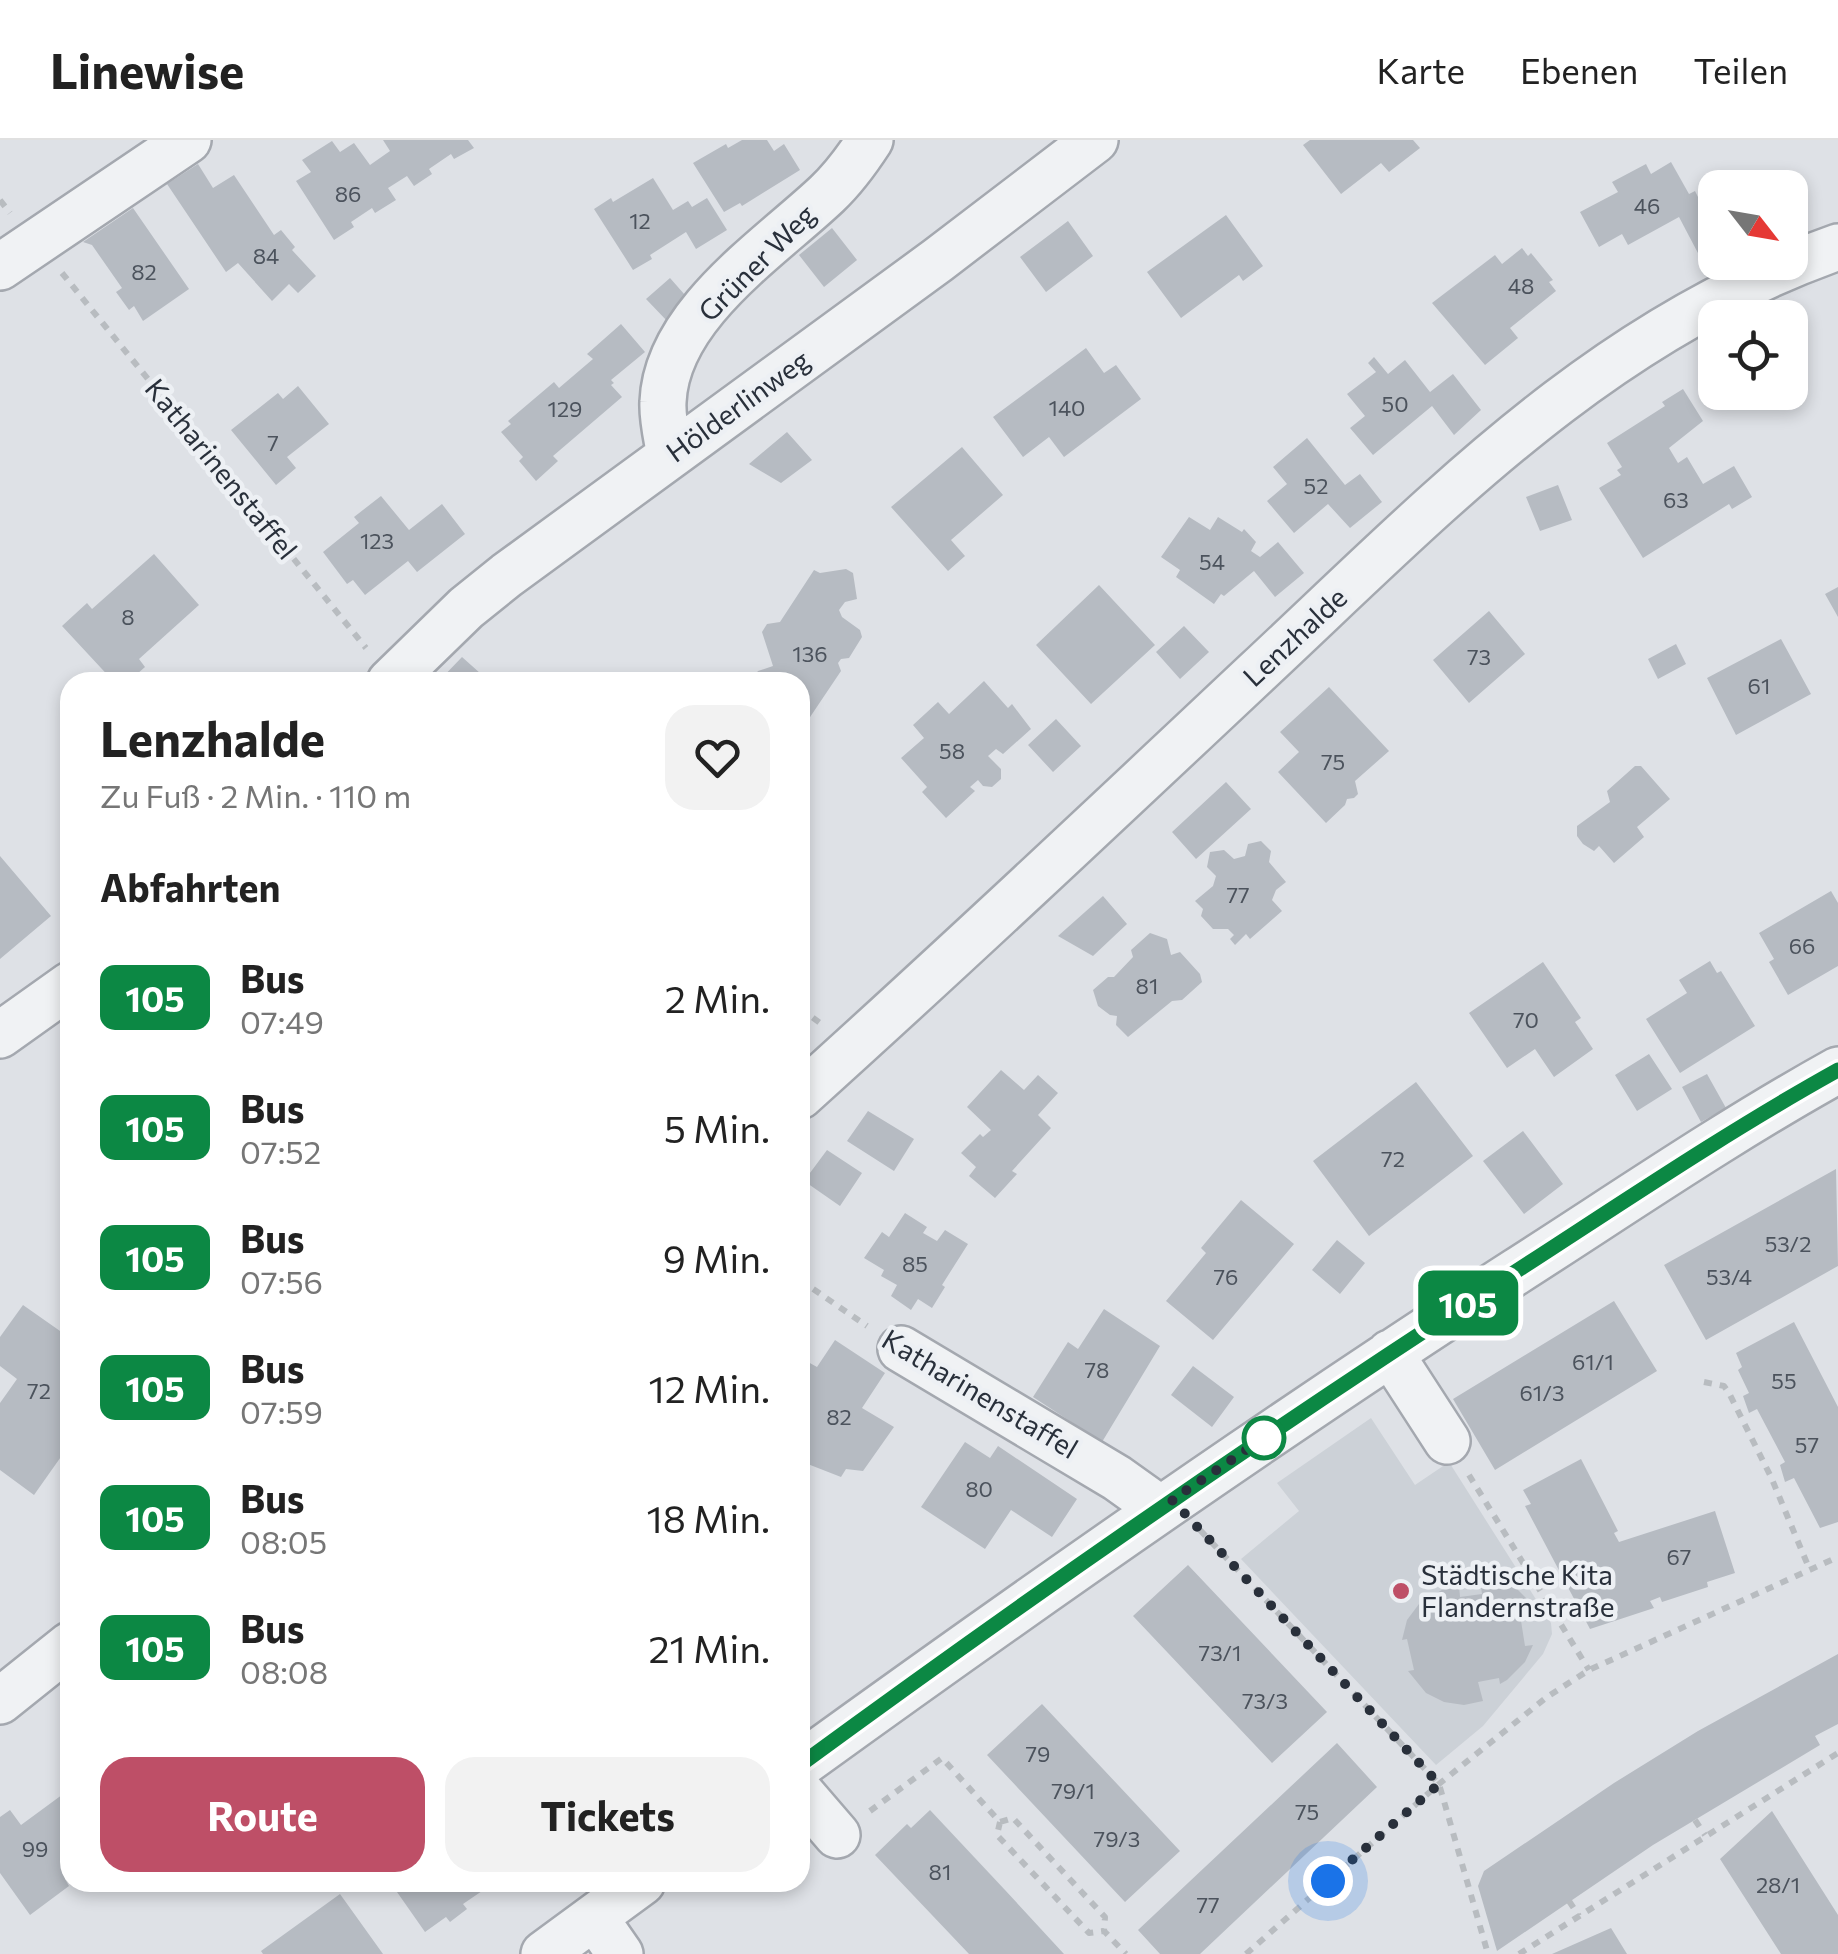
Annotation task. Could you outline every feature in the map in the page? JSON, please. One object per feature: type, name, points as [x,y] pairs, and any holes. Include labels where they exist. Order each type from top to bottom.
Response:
[{"type":"street","points":[[0,266],[188,140]]},
{"type":"street","name":"Grüner Weg","points":[[670,456],[662,404],[670,368],[685,339],[737,274],[828,194],[870,140]]},
{"type":"street","name":"Hölderlinweg","points":[[400,672],[466,608],[507,575],[938,260],[1095,140]]},
{"type":"street","name":"Lenzhalde","points":[[810,1087],[1507,442],[1561,398],[1654,333],[1738,287],[1838,247]]},
{"type":"street","points":[[0,1035],[60,993]]},
{"type":"street","points":[[810,1758],[1166,1504],[1390,1353],[1697,1156],[1833,1085]]},
{"type":"street","name":"Katharinenstaffel","points":[[901,1348],[1166,1504]]},
{"type":"street","points":[[1390,1353],[1447,1441]]},
{"type":"street","points":[[0,1701],[60,1653]]},
{"type":"street","points":[[810,1804],[837,1835]]},
{"type":"street","points":[[544,1954],[608,1936],[636,1892]]},
{"type":"path","name":"Katharinenstaffel","points":[[50,258],[384,672]]},
{"type":"path","name":"Katharinenstaffel","points":[[810,1287],[901,1348]]},
{"type":"path","points":[[1704,1382],[1724,1386],[1729,1393],[1771,1477],[1809,1568]]},
{"type":"path","points":[[1447,1441],[1589,1670]]},
{"type":"path","points":[[1166,1504],[1439,1784],[1488,1954]]},
{"type":"path","points":[[1246,1954],[1439,1784],[1536,1705],[1589,1670],[1838,1556]]},
{"type":"path","points":[[1519,1954],[1838,1753]]},
{"type":"path","points":[[837,1835],[942,1758],[1000,1822]]},
{"type":"path","points":[[1000,1822],[1013,1818],[1106,1916],[1104,1932]]},
{"type":"path","points":[[1695,1820],[1706,1835]]},
{"type":"path","points":[[1000,1822],[997,1835],[1089,1933],[1104,1932],[1126,1954]]},
{"type":"path","points":[[1568,1901],[1579,1916]]},
{"type":"shaded area","name":"Städtische Kita Flandernstraße","points":[[1371,1418],[1415,1485],[1449,1462],[1551,1623],[1552,1634],[1543,1654],[1483,1726],[1436,1765],[1241,1559],[1299,1511],[1277,1483]]},
{"type":"building","points":[[383,140],[468,140],[474,148],[454,159],[451,154],[429,169],[432,174],[414,186],[407,176],[388,188],[396,200],[375,213],[372,208],[334,240],[296,181],[311,172],[302,160],[332,141],[340,152],[354,143],[370,165],[390,151]]},
{"type":"building","points":[[742,140],[767,140],[774,151],[784,144],[800,170],[742,206],[740,203],[724,212],[693,163],[726,144],[728,148]]},
{"type":"building","points":[[1310,140],[1413,140],[1420,148],[1389,172],[1381,163],[1341,194],[1303,145]]},
{"type":"building","points":[[1671,162],[1689,194],[1695,191],[1698,253],[1679,217],[1628,245],[1622,234],[1599,247],[1580,212],[1618,192],[1612,182],[1646,164],[1651,174]]},
{"type":"building","points":[[198,164],[213,188],[234,175],[274,235],[281,230],[295,247],[292,250],[316,276],[298,293],[289,284],[272,301],[238,263],[226,272],[167,184]]},
{"type":"building","points":[[653,178],[673,210],[688,201],[692,207],[707,198],[727,230],[696,249],[686,232],[633,270],[594,209]]},
{"type":"building","points":[[133,208],[189,289],[143,321],[134,306],[129,310],[116,292],[122,288],[92,245],[83,242]]},
{"type":"building","points":[[1226,215],[1263,266],[1243,281],[1239,275],[1181,318],[1147,272]]},
{"type":"building","points":[[1068,221],[1093,256],[1046,292],[1020,257]]},
{"type":"building","points":[[832,228],[857,260],[824,287],[799,255]]},
{"type":"building","points":[[1522,248],[1553,280],[1549,282],[1556,291],[1510,328],[1518,338],[1485,365],[1432,303],[1495,255],[1502,264]]},
{"type":"building","points":[[670,278],[692,303],[669,323],[646,299]]},
{"type":"building","points":[[621,324],[645,352],[611,380],[622,397],[553,456],[558,461],[536,481],[519,461],[523,457],[501,432],[511,424],[508,421],[554,382],[559,388],[593,359],[587,354]]},
{"type":"building","points":[[1086,348],[1104,373],[1116,365],[1141,399],[1064,457],[1049,437],[1023,457],[993,417]]},
{"type":"building","points":[[1374,357],[1388,374],[1405,360],[1430,392],[1453,374],[1481,410],[1454,435],[1432,406],[1373,455],[1350,428],[1365,416],[1347,394],[1376,372],[1368,363]]},
{"type":"building","points":[[298,386],[329,424],[287,457],[296,468],[276,485],[231,430],[278,393],[283,399]]},
{"type":"building","points":[[1683,389],[1703,421],[1669,448],[1678,463],[1687,457],[1703,484],[1734,466],[1752,497],[1732,509],[1729,504],[1643,558],[1599,488],[1621,475],[1617,470],[1622,467],[1607,443],[1665,406],[1662,402]]},
{"type":"building","points":[[787,432],[812,460],[781,483],[749,464]]},
{"type":"building","points":[[1307,438],[1345,485],[1360,474],[1382,502],[1350,528],[1328,504],[1294,533],[1267,501],[1287,484],[1273,467]]},
{"type":"building","points":[[962,447],[1003,495],[951,540],[965,556],[948,571],[891,507]]},
{"type":"building","points":[[1558,485],[1572,520],[1540,531],[1526,497]]},
{"type":"building","points":[[381,496],[409,530],[442,504],[465,534],[417,572],[408,561],[365,595],[353,580],[347,584],[323,552],[359,523],[354,517]]},
{"type":"building","points":[[1189,517],[1210,530],[1218,517],[1242,532],[1244,529],[1256,542],[1251,551],[1260,557],[1278,542],[1304,573],[1275,597],[1254,571],[1224,596],[1221,594],[1214,604],[1176,577],[1180,570],[1161,557]]},
{"type":"building","points":[[154,554],[199,605],[139,659],[145,667],[139,672],[105,672],[62,626],[87,603],[92,609]]},
{"type":"building","points":[[846,569],[853,573],[857,599],[845,602],[839,610],[860,630],[862,637],[849,658],[838,663],[841,671],[810,717],[810,672],[757,672],[773,666],[762,632],[767,624],[780,622],[814,570],[820,573]]},
{"type":"building","points":[[1099,585],[1155,645],[1091,704],[1036,645]]},
{"type":"building","points":[[1838,587],[1838,617],[1825,594]]},
{"type":"building","points":[[1489,611],[1525,654],[1469,703],[1433,660]]},
{"type":"building","points":[[1184,626],[1209,652],[1180,679],[1156,652]]},
{"type":"building","points":[[1781,639],[1811,694],[1736,735],[1707,678]]},
{"type":"building","points":[[1676,644],[1686,664],[1658,679],[1648,659]]},
{"type":"building","points":[[462,657],[479,672],[448,672]]},
{"type":"building","points":[[984,681],[1008,708],[1012,704],[1031,729],[1003,754],[996,749],[988,756],[1001,769],[1001,779],[992,787],[983,786],[978,780],[970,787],[975,791],[946,818],[922,792],[927,787],[901,758],[924,738],[913,725],[938,702],[949,714]]},
{"type":"building","points":[[1329,687],[1389,751],[1355,781],[1358,794],[1347,799],[1326,823],[1278,772],[1299,752],[1280,732]]},
{"type":"building","points":[[1056,719],[1081,746],[1053,772],[1028,745]]},
{"type":"building","points":[[1635,766],[1641,766],[1670,799],[1637,827],[1644,837],[1614,863],[1599,846],[1594,851],[1583,844],[1577,836],[1577,826],[1610,802],[1607,791]]},
{"type":"building","points":[[1226,782],[1251,809],[1196,859],[1172,832]]},
{"type":"building","points":[[1261,841],[1271,851],[1269,862],[1286,882],[1272,900],[1282,911],[1250,939],[1246,934],[1235,945],[1230,939],[1234,935],[1228,929],[1213,929],[1201,916],[1203,909],[1195,901],[1213,886],[1216,876],[1207,867],[1210,852],[1224,850],[1234,859],[1245,856],[1248,844]]},
{"type":"building","points":[[0,856],[51,916],[0,959]]},
{"type":"building","points":[[1831,891],[1838,903],[1838,966],[1788,995],[1769,962],[1774,959],[1759,933]]},
{"type":"building","points":[[1103,896],[1127,924],[1093,956],[1058,936]]},
{"type":"building","points":[[1150,933],[1167,939],[1171,955],[1180,952],[1200,974],[1202,982],[1128,1037],[1116,1025],[1117,1016],[1098,1006],[1093,990],[1108,977],[1114,977],[1133,957],[1131,950]]},
{"type":"building","points":[[1710,961],[1717,973],[1721,971],[1755,1026],[1680,1073],[1646,1019],[1687,993],[1679,980]]},
{"type":"building","points":[[1543,962],[1581,1018],[1575,1022],[1593,1049],[1554,1077],[1535,1049],[1507,1068],[1469,1013]]},
{"type":"building","points":[[1649,1054],[1672,1089],[1637,1111],[1615,1075]]},
{"type":"building","points":[[1001,1070],[1024,1090],[1038,1075],[1058,1093],[1038,1115],[1051,1128],[1012,1171],[1017,1174],[995,1198],[969,1176],[976,1167],[961,1153],[980,1134],[983,1137],[991,1130],[967,1107]]},
{"type":"building","points":[[1707,1074],[1726,1108],[1701,1122],[1682,1087]]},
{"type":"building","points":[[1416,1082],[1473,1156],[1369,1236],[1313,1161]]},
{"type":"building","points":[[868,1111],[914,1139],[894,1171],[847,1141]]},
{"type":"building","points":[[1523,1131],[1563,1184],[1524,1214],[1483,1161]]},
{"type":"building","points":[[827,1150],[862,1173],[840,1206],[810,1185],[810,1173]]},
{"type":"building","points":[[1836,1169],[1838,1266],[1706,1340],[1664,1265]]},
{"type":"building","points":[[1241,1200],[1294,1244],[1213,1340],[1166,1301],[1206,1253],[1201,1248]]},
{"type":"building","points":[[905,1213],[927,1227],[923,1233],[937,1241],[945,1230],[968,1244],[932,1308],[918,1299],[911,1310],[891,1296],[897,1285],[881,1276],[884,1270],[864,1258],[882,1232],[889,1237]]},
{"type":"building","points":[[1337,1240],[1365,1263],[1340,1294],[1312,1270]]},
{"type":"building","points":[[1614,1301],[1657,1371],[1495,1470],[1453,1399]]},
{"type":"building","points":[[23,1305],[60,1331],[60,1458],[34,1495],[0,1470],[0,1403],[17,1379],[0,1366],[0,1337]]},
{"type":"building","points":[[1104,1309],[1160,1346],[1102,1442],[1033,1397],[1068,1342],[1078,1349]]},
{"type":"building","points":[[1794,1322],[1838,1407],[1838,1522],[1820,1528],[1794,1478],[1785,1482],[1780,1465],[1785,1462],[1757,1409],[1749,1413],[1743,1396],[1749,1393],[1738,1370],[1742,1367],[1736,1353]]},
{"type":"building","points":[[835,1340],[885,1373],[862,1408],[894,1427],[863,1471],[846,1469],[841,1477],[810,1465],[810,1363],[817,1367]]},
{"type":"building","points":[[1193,1366],[1234,1397],[1212,1427],[1171,1395]]},
{"type":"building","points":[[965,1442],[990,1458],[998,1446],[1077,1499],[1052,1537],[1011,1510],[985,1549],[921,1507]]},
{"type":"building","points":[[1581,1459],[1618,1531],[1614,1533],[1619,1542],[1715,1511],[1735,1573],[1707,1582],[1708,1587],[1662,1602],[1660,1597],[1650,1601],[1654,1608],[1590,1629],[1525,1506],[1531,1504],[1523,1490]]},
{"type":"building","points":[[1188,1565],[1327,1712],[1272,1763],[1133,1616]]},
{"type":"building","name":"Städtische Kita Flandernstraße","points":[[1479,1573],[1508,1580],[1528,1600],[1518,1602],[1525,1646],[1533,1645],[1525,1662],[1507,1680],[1500,1684],[1499,1678],[1478,1682],[1483,1701],[1464,1705],[1444,1702],[1426,1693],[1408,1671],[1414,1670],[1407,1639],[1402,1640],[1407,1620],[1419,1604],[1445,1588],[1459,1586],[1460,1597],[1482,1594]]},
{"type":"building","points":[[1838,1654],[1838,1724],[1815,1736],[1820,1745],[1653,1845],[1497,1951],[1478,1886],[1484,1871],[1698,1731]]},
{"type":"building","points":[[1042,1704],[1180,1851],[1125,1902],[987,1755]]},
{"type":"building","points":[[1337,1743],[1377,1787],[1200,1954],[1160,1954],[1138,1930]]},
{"type":"building","points":[[60,1796],[61,1892],[30,1915],[0,1873],[0,1817],[10,1810],[21,1825]]},
{"type":"building","points":[[930,1810],[1064,1954],[969,1954],[875,1855],[907,1824],[911,1828]]},
{"type":"building","points":[[1772,1811],[1838,1915],[1838,1954],[1781,1954],[1720,1859]]},
{"type":"building","points":[[397,1892],[481,1892],[463,1904],[467,1909],[450,1922],[446,1917],[425,1932]]},
{"type":"building","points":[[340,1894],[383,1954],[263,1954],[261,1951]]},
{"type":"building","points":[[1611,1928],[1627,1954],[1552,1954]]},
{"type":"bus line","name":"105","points":[[810,1758],[1159,1508],[1390,1353],[1712,1146],[1838,1070]]},
{"type":"place","name":"Städtische Kita Flandernstraße","points":[[1401,1591]]},
{"type":"route","points":[[1264,1438],[1270,1434],[1172,1500],[1439,1784],[1328,1881]]}]
